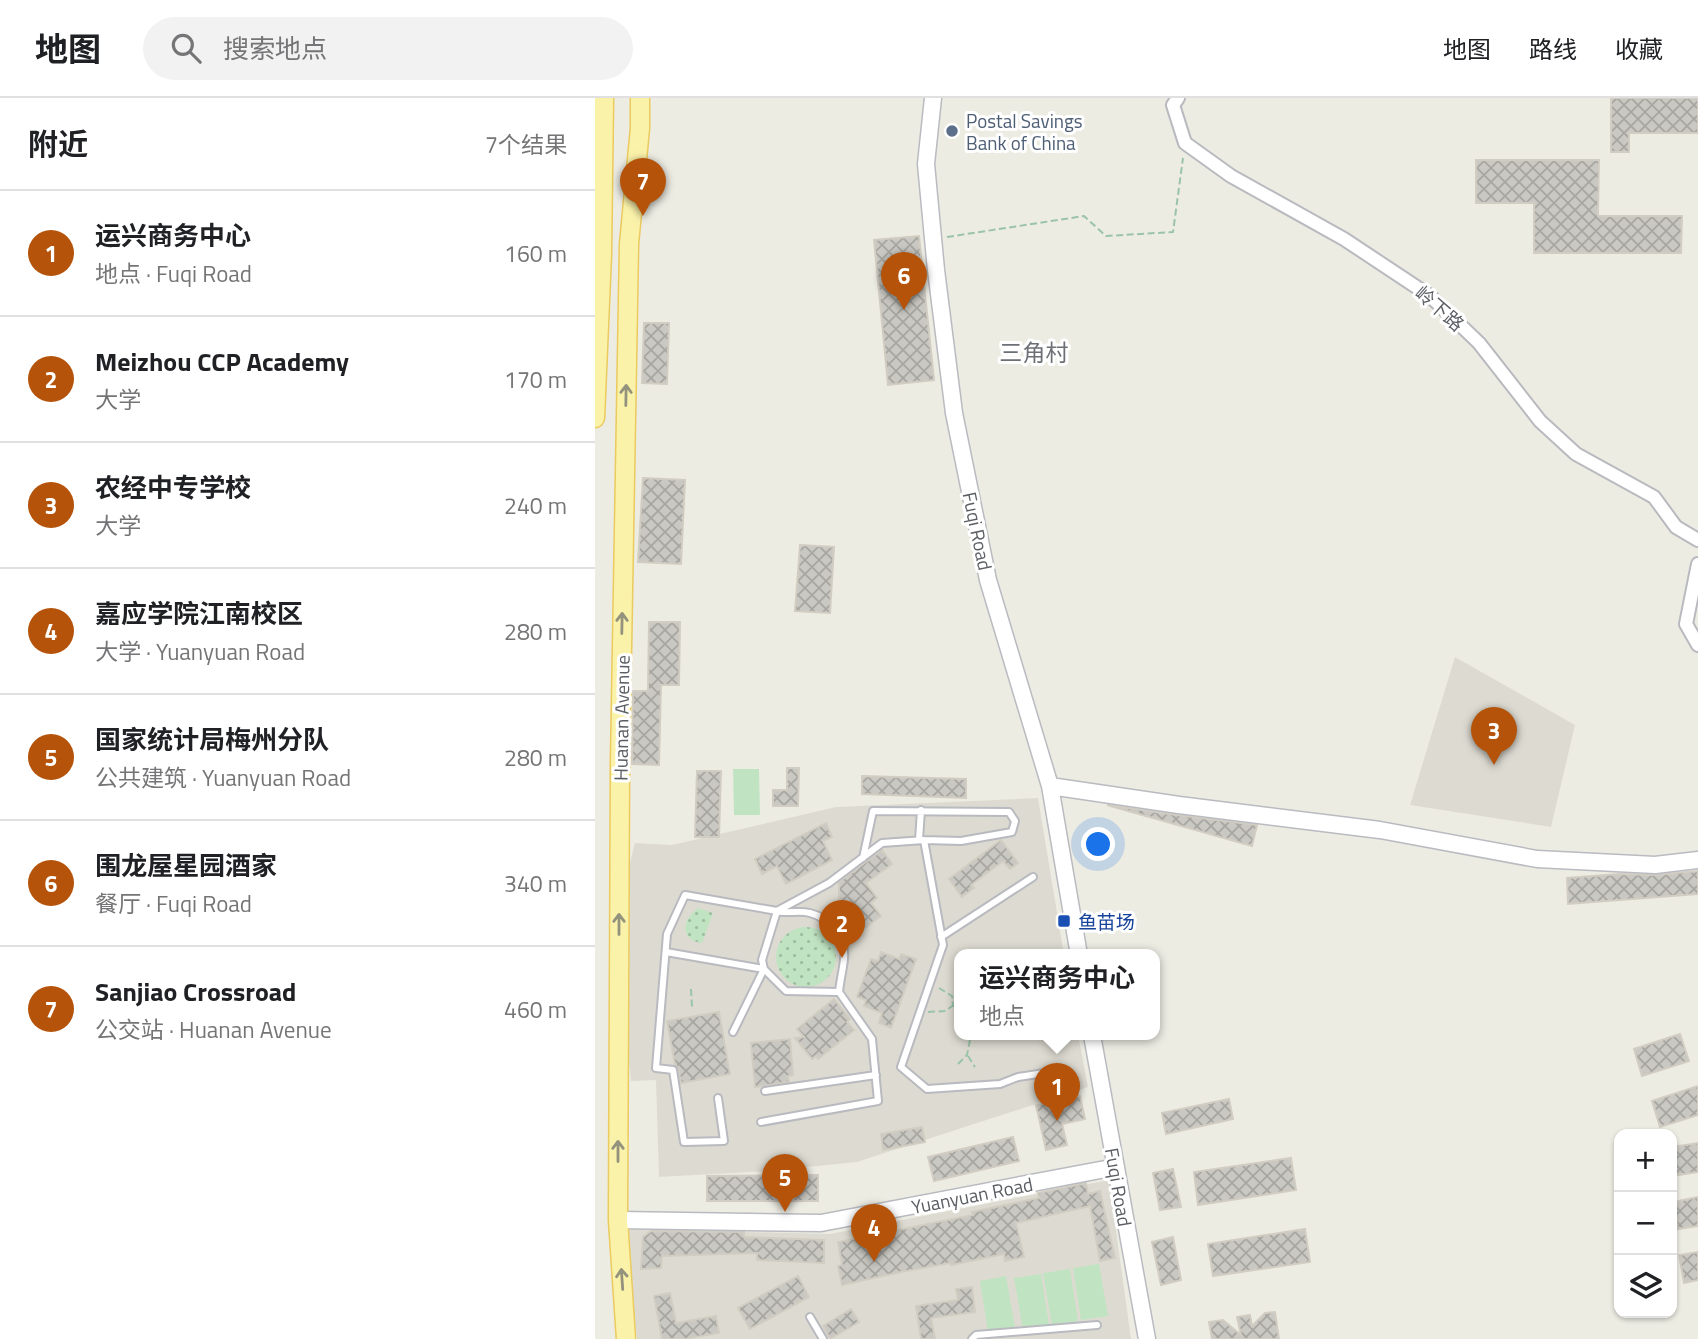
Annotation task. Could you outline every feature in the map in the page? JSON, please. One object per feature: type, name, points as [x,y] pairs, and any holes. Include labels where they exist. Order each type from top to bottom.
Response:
[{"type":"main road","points":[[597,98],[604,117]]},
{"type":"main road","points":[[595,418],[602,254],[604,98]]},
{"type":"main road","name":"Huanan Avenue","points":[[626,1339],[618,1220],[620,763],[629,244],[640,128],[640,98]]},
{"type":"street","name":"Fuqi Road","points":[[933,98],[926,164],[954,413],[988,580],[1051,786],[1078,949]]},
{"type":"street","points":[[1178,98],[1173,105],[1185,143]]},
{"type":"street","name":"岭下路","points":[[1185,143],[1231,176],[1344,239],[1430,296],[1479,343],[1540,422],[1576,454],[1654,497],[1676,527],[1698,540]]},
{"type":"street","points":[[1698,564],[1685,624],[1698,645]]},
{"type":"street","points":[[1051,786],[1380,830],[1537,859],[1655,865],[1698,860]]},
{"type":"street","name":"Fuqi Road","points":[[1093,1040],[1147,1339]]},
{"type":"street","name":"Yuanyuan Road","points":[[618,1220],[821,1223],[1116,1167]]},
{"type":"lane","points":[[921,810],[921,840],[943,945],[901,1067],[927,1089],[1000,1084],[1019,1077],[1058,1071]]},
{"type":"lane","points":[[733,1032],[764,970],[762,960],[777,911],[829,883],[863,858],[882,843],[961,841],[1012,832],[1015,821],[1009,812],[873,811],[863,858]]},
{"type":"lane","points":[[941,937],[1033,877]]},
{"type":"lane","points":[[718,1098],[724,1141],[684,1142],[673,1070],[656,1068],[667,934],[685,895],[786,914],[810,913],[829,922],[842,940],[845,957],[839,992],[871,1039],[878,1101],[761,1122]]},
{"type":"lane","points":[[666,952],[764,970],[786,991],[839,992]]},
{"type":"lane","points":[[765,1091],[876,1075]]},
{"type":"lane","points":[[810,1317],[823,1339]]},
{"type":"lane","points":[[972,1339],[976,1335],[1097,1325]]},
{"type":"path","points":[[933,239],[1084,216],[1106,236],[1173,232],[1185,143]]},
{"type":"path","points":[[925,1012],[946,1011],[953,1006],[952,996],[936,986]]},
{"type":"path","points":[[691,989],[692,1007]]},
{"type":"path","points":[[958,1064],[967,1055],[970,1040]]},
{"type":"path","points":[[967,1055],[975,1067]]},
{"type":"shaded area","points":[[1455,657],[1575,725],[1551,827],[1410,805]]},
{"type":"shaded area","points":[[1038,798],[1063,949],[954,949],[954,1040],[1079,1040],[1088,1087],[857,1162],[768,1171],[659,1177],[656,1080],[631,1081],[616,919],[635,843],[672,845],[836,807]]},
{"type":"shaded area","points":[[1109,1180],[1131,1339],[637,1339],[625,1229],[830,1234]]},
{"type":"green space","points":[[733,769],[759,769],[760,815],[734,815]]},
{"type":"green space","points":[[698,908],[713,913],[702,943],[689,937],[685,928]]},
{"type":"green space","points":[[800,927],[812,927],[831,940],[836,957],[834,969],[823,982],[812,987],[800,987],[781,974],[776,963],[776,951],[789,932]]},
{"type":"green space","points":[[1099,1264],[1108,1316],[1081,1320],[1073,1268]]},
{"type":"green space","points":[[1070,1269],[1078,1321],[1052,1325],[1043,1273]]},
{"type":"green space","points":[[1041,1274],[1049,1325],[1023,1330],[1014,1278]]},
{"type":"green space","points":[[1006,1276],[1015,1328],[988,1332],[980,1281]]},
{"type":"building","points":[[1611,98],[1698,98],[1698,133],[1629,133],[1629,152],[1611,152]]},
{"type":"building","points":[[1476,160],[1599,160],[1598,216],[1682,216],[1681,253],[1534,253],[1534,203],[1476,203]]},
{"type":"building","points":[[919,236],[934,380],[888,385],[874,240]]},
{"type":"building","points":[[644,323],[669,323],[667,384],[642,383]]},
{"type":"building","points":[[643,478],[685,480],[681,564],[638,562]]},
{"type":"building","points":[[800,545],[834,547],[830,613],[795,611]]},
{"type":"building","points":[[649,622],[680,622],[679,685],[661,685],[659,765],[632,764],[633,691],[648,691]]},
{"type":"building","points":[[787,768],[799,768],[798,806],[773,806],[773,790],[787,790]]},
{"type":"building","points":[[697,771],[721,771],[719,837],[695,837]]},
{"type":"building","points":[[862,776],[966,779],[966,798],[862,794]]},
{"type":"building","points":[[1107,805],[1177,815],[1257,825],[1252,846]]},
{"type":"building","points":[[826,823],[832,837],[823,841],[832,860],[786,884],[777,866],[762,874],[755,859]]},
{"type":"building","points":[[1001,840],[1018,863],[1010,869],[1003,861],[971,885],[974,888],[962,897],[949,879]]},
{"type":"building","points":[[882,850],[892,864],[866,883],[877,898],[871,903],[881,916],[861,931],[839,902],[839,882]]},
{"type":"building","points":[[1698,871],[1698,894],[1568,904],[1567,878]]},
{"type":"building","points":[[881,952],[899,959],[901,954],[916,959],[891,1028],[879,1023],[882,1013],[864,1006],[866,1000],[857,997],[871,959],[878,961]]},
{"type":"building","points":[[834,999],[850,1019],[847,1022],[854,1030],[818,1059],[816,1056],[812,1059],[795,1038],[804,1037],[797,1029]]},
{"type":"building","points":[[719,1012],[730,1074],[681,1083],[667,1021]]},
{"type":"building","points":[[1680,1034],[1689,1061],[1642,1076],[1634,1049]]},
{"type":"building","points":[[790,1039],[793,1075],[788,1076],[789,1082],[755,1087],[751,1043]]},
{"type":"building","points":[[1698,1086],[1698,1115],[1660,1127],[1652,1101]]},
{"type":"building","points":[[1080,1096],[1085,1119],[1062,1124],[1067,1145],[1046,1150],[1036,1105]]},
{"type":"building","points":[[1229,1099],[1233,1119],[1166,1134],[1162,1113]]},
{"type":"building","points":[[922,1127],[925,1142],[883,1150],[881,1134]]},
{"type":"building","points":[[1013,1137],[1019,1161],[934,1181],[928,1157]]},
{"type":"building","points":[[1698,1143],[1698,1172],[1677,1175],[1677,1146]]},
{"type":"building","points":[[1291,1158],[1296,1190],[1198,1205],[1194,1172]]},
{"type":"building","points":[[1173,1169],[1181,1207],[1160,1210],[1153,1173]]},
{"type":"building","points":[[818,1175],[818,1201],[707,1201],[707,1176]]},
{"type":"building","points":[[1086,1183],[1088,1194],[1100,1191],[1115,1258],[1100,1261],[1090,1206],[1016,1223],[1024,1257],[1005,1261],[1004,1254],[842,1285],[838,1266],[842,1265],[838,1242],[973,1215],[972,1212],[1039,1198],[1038,1193]]},
{"type":"building","points":[[1698,1197],[1698,1226],[1678,1229],[1677,1201]]},
{"type":"building","points":[[1305,1229],[1310,1262],[1213,1276],[1208,1244]]},
{"type":"building","points":[[651,1231],[744,1232],[744,1237],[824,1240],[824,1263],[757,1260],[757,1253],[662,1256],[661,1268],[641,1269],[643,1237]]},
{"type":"building","points":[[1173,1237],[1181,1280],[1161,1285],[1152,1242]]},
{"type":"building","points":[[1698,1252],[1698,1280],[1684,1283],[1679,1255]]},
{"type":"building","points":[[798,1276],[809,1297],[750,1329],[738,1308]]},
{"type":"building","points":[[972,1287],[975,1312],[931,1318],[935,1339],[921,1339],[916,1306],[958,1300],[956,1289]]},
{"type":"building","points":[[670,1293],[676,1323],[716,1316],[719,1333],[685,1339],[662,1339],[654,1296]]},
{"type":"building","points":[[851,1309],[859,1322],[830,1339],[823,1326]]},
{"type":"building","points":[[1275,1312],[1279,1339],[1212,1339],[1209,1322],[1223,1320],[1241,1335],[1237,1317],[1250,1315],[1252,1326],[1265,1313]]},
{"type":"place","name":"Postal Savings Bank of China","points":[[952,131]]},
{"type":"place","name":"Sanjiao Crossroad","points":[[643,216]]},
{"type":"place","name":"围龙屋星园酒家","points":[[904,310]]},
{"type":"place","name":"农经中专学校","points":[[1494,765]]},
{"type":"place","name":"鱼苗场","points":[[1064,921]]},
{"type":"place","name":"Meizhou CCP Academy","points":[[842,958]]},
{"type":"place","name":"运兴商务中心","points":[[1057,1121]]},
{"type":"place","name":"国家统计局梅州分队","points":[[785,1212]]},
{"type":"place","name":"嘉应学院江南校区","points":[[874,1262]]},
{"type":"district","name":"三角村","points":[[1034,352]]}]
